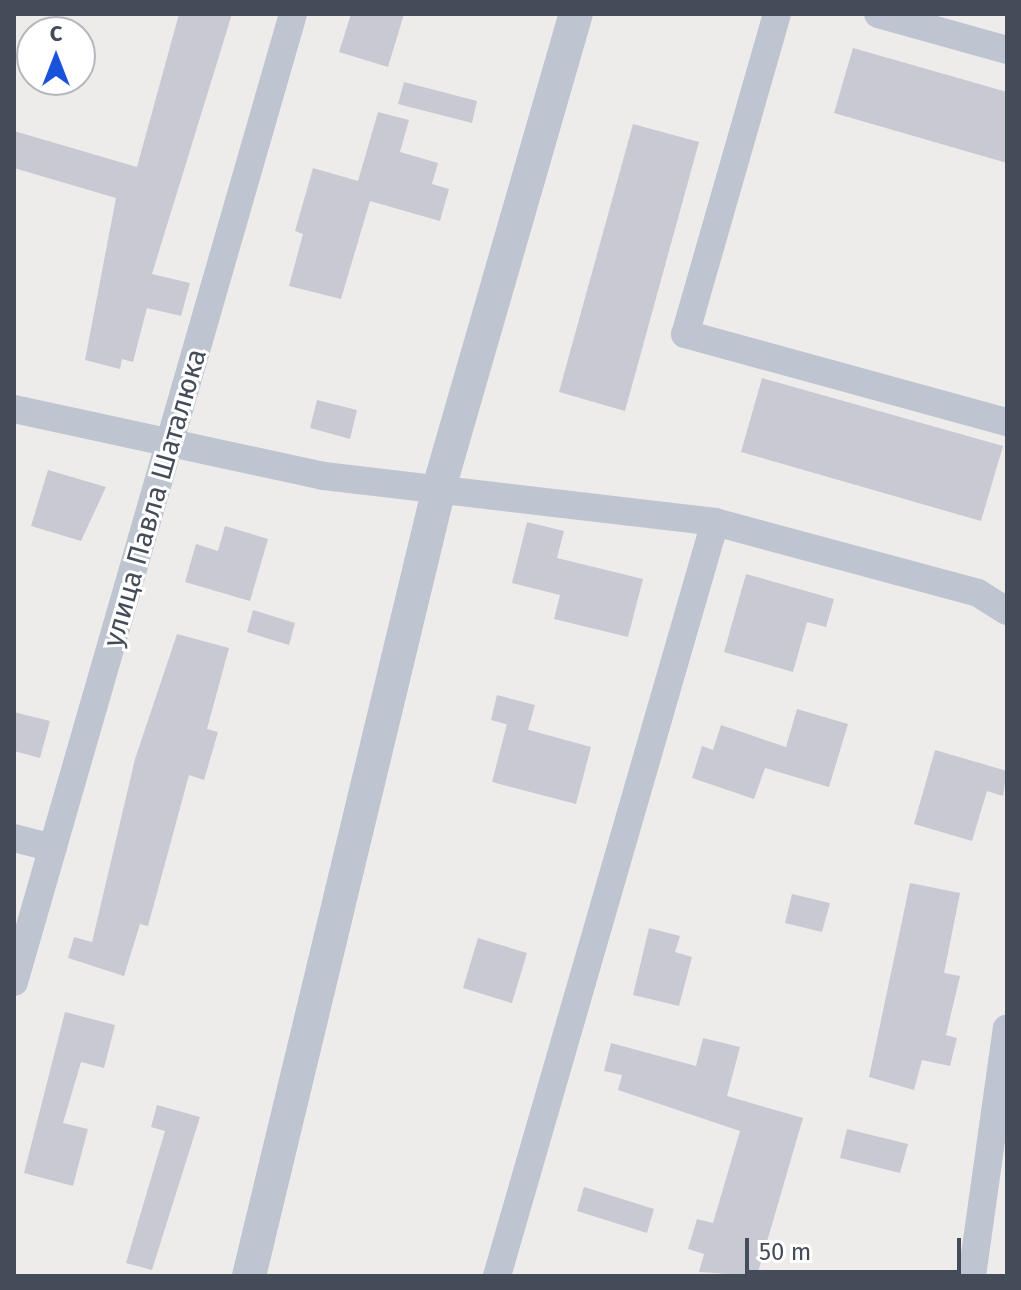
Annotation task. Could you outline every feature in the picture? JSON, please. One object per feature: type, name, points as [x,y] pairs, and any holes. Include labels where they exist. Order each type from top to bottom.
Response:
[{"type":"street","name":"улица Павла Шаталюка","points":[[14,982],[173,445],[293,14]]},
{"type":"street","points":[[249,1276],[439,488],[576,14]]},
{"type":"street","points":[[777,14],[685,334],[1007,422]]},
{"type":"street","points":[[878,14],[1007,50]]},
{"type":"street","points":[[14,409],[324,476],[715,522],[978,593],[1007,611]]},
{"type":"street","points":[[497,1276],[715,522]]},
{"type":"street","points":[[14,838],[53,848]]},
{"type":"street","points":[[972,1276],[1007,1028]]},
{"type":"building","points":[[179,14],[232,14],[152,274],[190,283],[181,316],[147,308],[133,362],[122,359],[120,369],[85,360],[116,198],[14,168],[14,131],[137,167]]},
{"type":"building","points":[[351,14],[404,14],[388,67],[339,52]]},
{"type":"building","points":[[853,48],[1007,92],[1007,163],[834,113]]},
{"type":"building","points":[[404,82],[477,101],[472,123],[398,104]]},
{"type":"building","points":[[378,112],[409,120],[400,152],[438,163],[432,184],[449,189],[440,221],[370,201],[341,299],[289,286],[303,234],[295,231],[313,168],[358,181]]},
{"type":"building","points":[[633,124],[699,142],[625,411],[559,392]]},
{"type":"building","points":[[762,378],[1003,446],[981,521],[741,452]]},
{"type":"building","points":[[317,400],[357,410],[350,439],[310,428]]},
{"type":"building","points":[[48,470],[106,487],[81,541],[31,526]]},
{"type":"building","points":[[527,522],[564,531],[557,558],[643,579],[628,637],[554,619],[560,595],[512,583]]},
{"type":"building","points":[[225,526],[268,539],[250,601],[185,582],[196,544],[218,551]]},
{"type":"building","points":[[746,574],[834,599],[826,627],[807,622],[793,672],[724,652]]},
{"type":"building","points":[[253,610],[295,623],[289,645],[247,632]]},
{"type":"building","points":[[177,634],[229,648],[207,729],[218,732],[204,780],[189,775],[148,926],[140,924],[124,976],[68,958],[74,937],[92,942],[135,759]]},
{"type":"building","points":[[497,695],[535,705],[528,730],[491,720]]},
{"type":"building","points":[[797,709],[848,724],[829,787],[765,768],[754,799],[692,778],[702,746],[713,750],[721,725],[786,747]]},
{"type":"building","points":[[14,712],[50,721],[40,758],[14,751]]},
{"type":"building","points":[[507,724],[591,747],[576,804],[492,782]]},
{"type":"building","points":[[935,750],[1007,771],[1003,796],[987,791],[972,841],[914,824]]},
{"type":"building","points":[[910,883],[960,893],[944,973],[960,976],[946,1035],[957,1038],[950,1066],[922,1060],[914,1090],[869,1077]]},
{"type":"building","points":[[792,894],[830,903],[822,932],[785,923]]},
{"type":"building","points":[[649,928],[680,936],[675,952],[692,957],[679,1006],[633,995]]},
{"type":"building","points":[[478,938],[527,953],[512,1003],[463,988]]},
{"type":"building","points":[[65,1012],[115,1025],[104,1068],[81,1062],[63,1123],[88,1129],[73,1186],[24,1173]]},
{"type":"building","points":[[703,1038],[740,1047],[727,1096],[803,1118],[757,1276],[699,1272],[704,1254],[688,1249],[697,1219],[713,1223],[740,1131],[618,1090],[622,1075],[604,1071],[611,1043],[696,1066]]},
{"type":"building","points":[[157,1105],[200,1117],[152,1270],[126,1263],[165,1131],[151,1127]]},
{"type":"building","points":[[847,1129],[908,1144],[900,1173],[840,1158]]},
{"type":"building","points":[[584,1187],[654,1209],[647,1233],[577,1211]]}]
